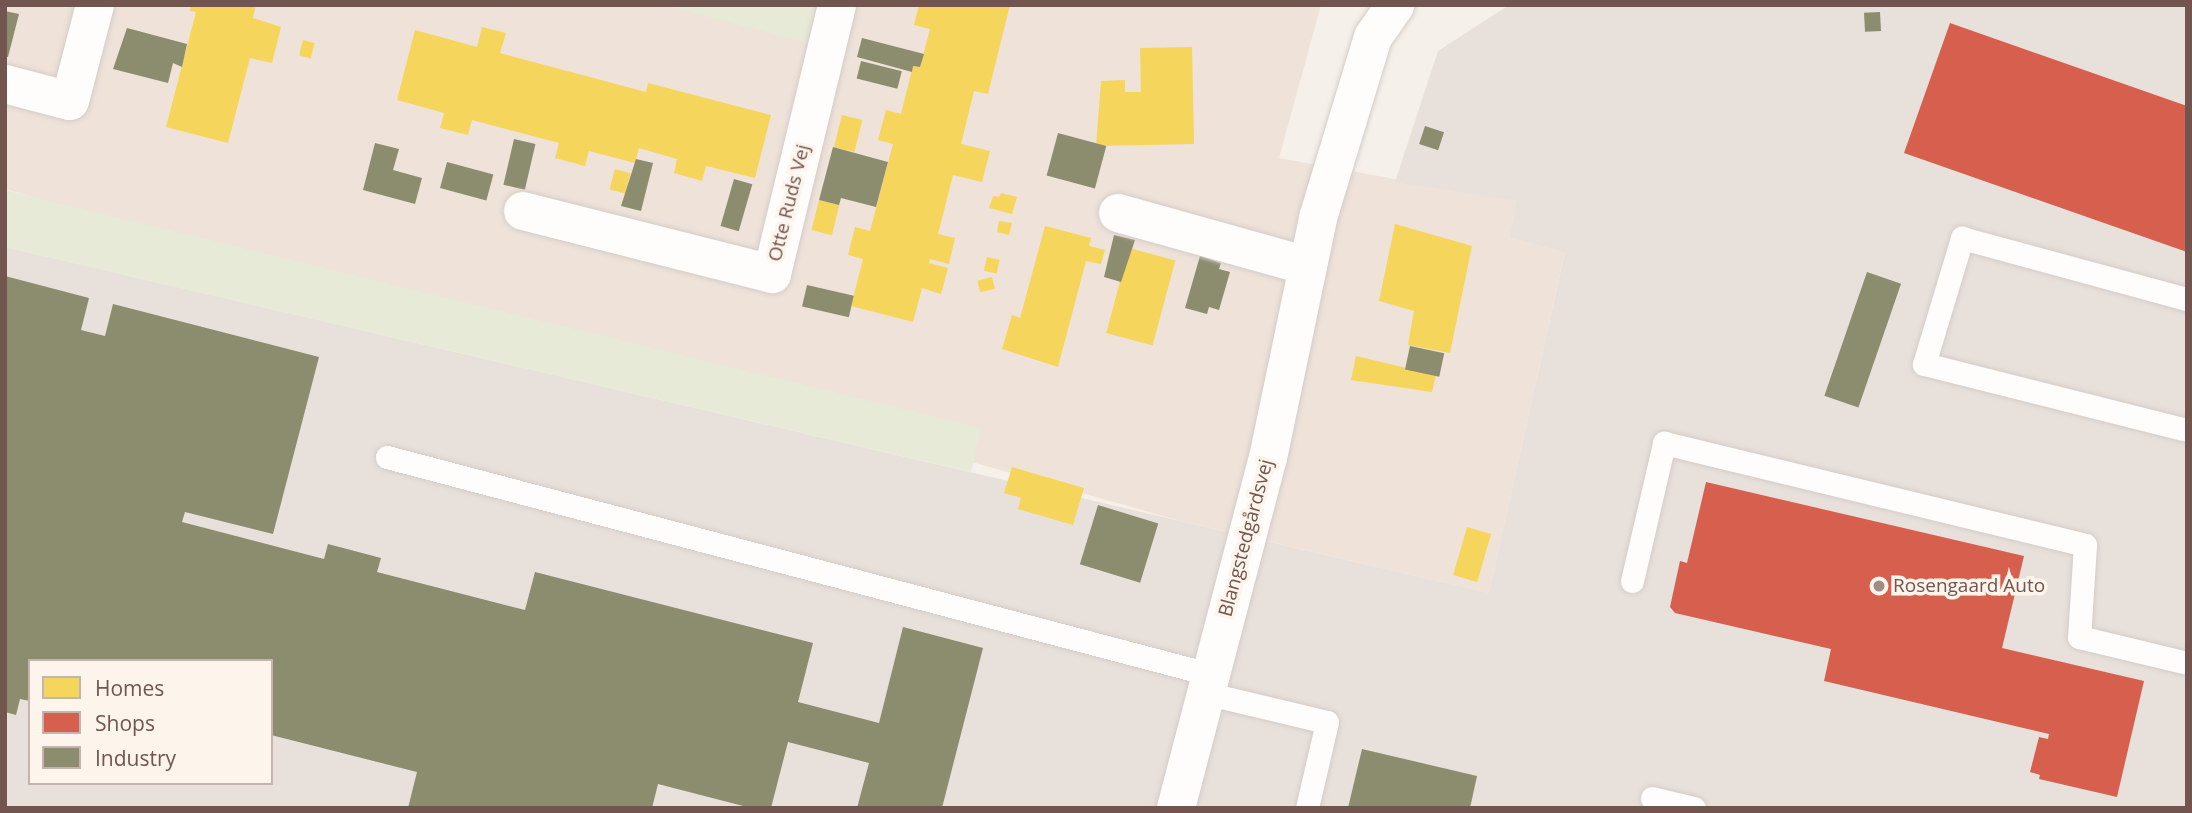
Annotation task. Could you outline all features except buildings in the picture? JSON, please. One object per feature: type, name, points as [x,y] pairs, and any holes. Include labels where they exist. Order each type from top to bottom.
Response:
[{"type":"street","points":[[5,85],[70,101],[94,5]]},
{"type":"street","name":"Otte Ruds Vej","points":[[523,211],[772,274],[838,5]]},
{"type":"street","name":"Blangstedgårdsvej","points":[[1176,808],[1268,458],[1308,266],[1345,122],[1373,37],[1386,8]]},
{"type":"street","points":[[1118,213],[1308,266]]},
{"type":"lane","points":[[2186,425],[1924,364],[1962,238],[2187,299]]},
{"type":"lane","points":[[1632,581],[1664,443],[2085,545],[2079,637],[2187,663]]},
{"type":"lane","points":[[387,457],[1207,684],[1327,722],[1307,808]]},
{"type":"lane","points":[[1652,798],[1694,808]]},
{"type":"shaded area","points":[[5,5],[1321,5],[1279,158],[1517,201],[1565,251],[1489,593],[1181,521],[5,189]]},
{"type":"shaded area","points":[[1509,5],[2187,5],[2187,808],[5,808],[5,247],[1489,593],[1565,252],[1510,237],[1517,201],[1395,182],[1438,51]]},
{"type":"green space","points":[[664,5],[817,5],[807,43]]},
{"type":"green space","points":[[5,190],[981,428],[971,472],[5,247]]},
{"type":"place","name":"Rosengaard Auto","points":[[1879,586]]}]
